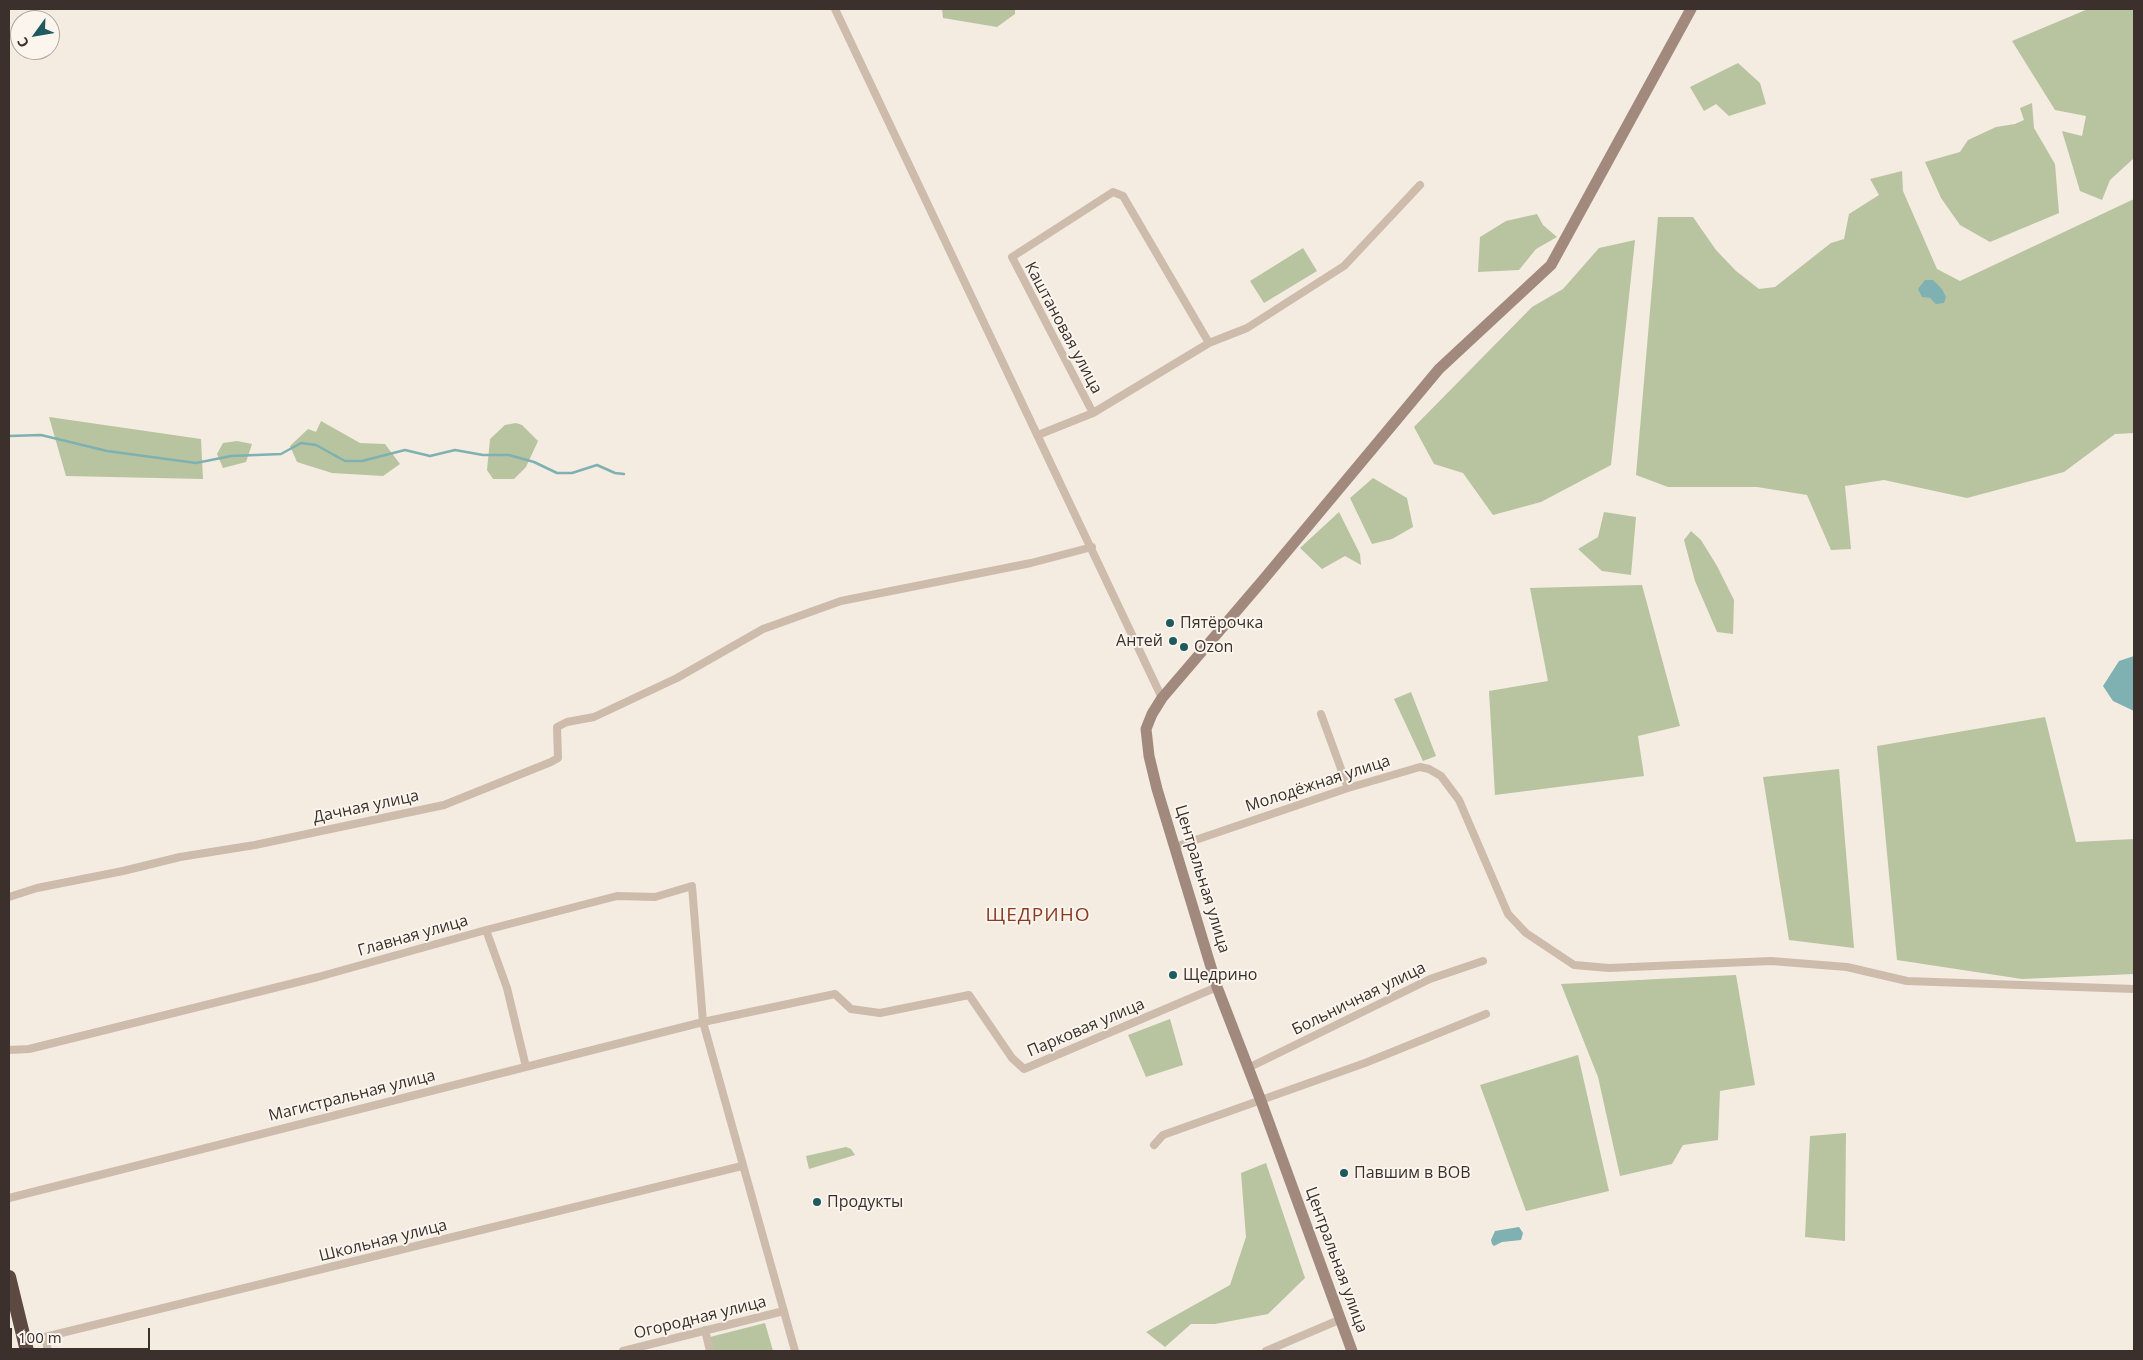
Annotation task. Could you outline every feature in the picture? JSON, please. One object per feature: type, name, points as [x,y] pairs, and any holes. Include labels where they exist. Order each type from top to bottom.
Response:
[{"type":"highway","points":[[9,1277],[27,1351]]},
{"type":"street","points":[[835,9],[1162,698]]},
{"type":"street","name":"Центральная улица","points":[[1352,1351],[1339,1320],[1261,1101],[1217,987],[1157,789],[1146,730],[1152,714],[1162,698],[1338,492],[1439,369],[1551,265],[1691,9]]},
{"type":"street","name":"Каштановая улица","points":[[1038,435],[1093,413],[1210,343],[1247,328],[1344,266],[1420,185]]},
{"type":"street","name":"Каштановая улица","points":[[1093,413],[1012,257],[1013,254],[1113,192],[1123,196],[1210,343]]},
{"type":"street","name":"Дачная улица","points":[[9,897],[37,888],[123,871],[180,857],[254,845],[444,805],[558,758],[557,727],[567,722],[594,717],[684,674],[763,629],[841,601],[1031,563],[1092,548]]},
{"type":"street","points":[[1321,714],[1348,788]]},
{"type":"street","name":"Молодёжная улица","points":[[1175,847],[1348,788],[1420,767],[1441,776],[1459,800],[1508,914],[1517,924],[1566,962],[1584,968],[1771,961],[1847,967],[1907,981],[2134,989]]},
{"type":"street","name":"Главная улица","points":[[9,1050],[29,1049],[308,979],[617,896],[655,897],[692,886],[703,1022]]},
{"type":"street","points":[[486,930],[507,988],[526,1067]]},
{"type":"street","name":"Больничная улица","points":[[1248,1068],[1430,979],[1483,961]]},
{"type":"street","name":"Парковая улица","points":[[880,1013],[969,995],[1012,1058],[1024,1069],[1217,987]]},
{"type":"street","name":"Магистральная улица","points":[[9,1198],[703,1022],[835,994],[852,1009],[880,1013]]},
{"type":"street","points":[[1154,1145],[1163,1135],[1365,1063],[1486,1014]]},
{"type":"street","points":[[703,1022],[795,1351]]},
{"type":"street","name":"Школьная улица","points":[[48,1351],[45,1337],[742,1166]]},
{"type":"street","name":"Огородная улица","points":[[623,1351],[784,1311]]},
{"type":"street","points":[[1266,1351],[1339,1320]]},
{"type":"street","points":[[705,1330],[710,1351]]},
{"type":"green space","points":[[942,9],[1015,9],[1015,14],[997,27],[943,18]]},
{"type":"green space","points":[[2088,9],[2134,9],[2134,165],[2133,159],[2110,180],[2102,200],[2080,191],[2062,131],[2082,136],[2086,116],[2055,110],[2012,41]]},
{"type":"green space","points":[[1738,63],[1760,83],[1766,104],[1729,116],[1716,104],[1704,111],[1690,87]]},
{"type":"green space","points":[[2032,103],[2034,128],[2055,164],[2059,213],[1990,242],[1960,225],[1941,198],[1925,162],[1960,152],[1968,140],[1996,127],[2015,124],[2024,120],[2020,108]]},
{"type":"green space","points":[[1902,171],[1903,191],[1937,269],[1960,281],[2134,199],[2134,433],[2115,434],[2064,472],[1967,498],[1884,480],[1845,486],[1851,549],[1831,550],[1807,495],[1757,487],[1668,487],[1636,475],[1658,217],[1693,217],[1716,250],[1736,271],[1759,289],[1775,287],[1831,243],[1844,239],[1849,214],[1879,195],[1870,179]]},
{"type":"green space","points":[[1537,214],[1543,225],[1557,237],[1536,249],[1519,270],[1478,272],[1480,237],[1506,221]]},
{"type":"green space","points":[[1635,240],[1611,465],[1541,502],[1493,515],[1463,473],[1434,464],[1414,427],[1532,307],[1563,289],[1599,248]]},
{"type":"green space","points":[[1303,248],[1317,271],[1264,303],[1250,281]]},
{"type":"green space","points":[[49,417],[201,439],[203,479],[66,476]]},
{"type":"green space","points":[[321,421],[360,443],[385,444],[400,464],[383,476],[332,473],[297,462],[290,446],[308,429],[316,432]]},
{"type":"green space","points":[[516,423],[522,425],[538,441],[526,467],[514,479],[493,479],[487,470],[490,439],[505,425]]},
{"type":"green space","points":[[237,441],[252,444],[246,462],[223,468],[217,454],[223,443]]},
{"type":"green space","points":[[1373,478],[1407,498],[1413,527],[1392,539],[1372,544],[1350,498]]},
{"type":"green space","points":[[1339,512],[1360,554],[1361,565],[1345,556],[1322,569],[1300,548]]},
{"type":"green space","points":[[1604,512],[1636,517],[1631,575],[1602,571],[1578,549],[1598,537]]},
{"type":"green space","points":[[1691,531],[1701,540],[1734,600],[1733,634],[1717,632],[1695,581],[1684,540]]},
{"type":"green space","points":[[1642,585],[1680,726],[1638,736],[1644,776],[1495,795],[1489,691],[1548,681],[1530,588]]},
{"type":"green space","points":[[1411,692],[1436,756],[1423,761],[1394,699]]},
{"type":"green space","points":[[2045,717],[2076,842],[2134,839],[2134,974],[2022,979],[1897,960],[1877,746]]},
{"type":"green space","points":[[1839,769],[1854,948],[1789,940],[1763,777]]},
{"type":"green space","points":[[1736,975],[1755,1085],[1720,1091],[1718,1140],[1683,1145],[1672,1164],[1620,1176],[1598,1077],[1561,984]]},
{"type":"green space","points":[[1170,1019],[1183,1065],[1146,1077],[1128,1035]]},
{"type":"green space","points":[[1578,1055],[1609,1191],[1526,1211],[1480,1085]]},
{"type":"green space","points":[[1846,1133],[1845,1241],[1805,1237],[1810,1136]]},
{"type":"green space","points":[[846,1147],[851,1149],[855,1155],[809,1169],[806,1156]]},
{"type":"green space","points":[[1266,1163],[1305,1278],[1268,1314],[1215,1324],[1191,1324],[1165,1347],[1146,1332],[1230,1285],[1246,1237],[1241,1173]]},
{"type":"green space","points":[[765,1323],[773,1351],[713,1351],[710,1337]]},
{"type":"water","points":[[1925,280],[1933,280],[1942,289],[1946,297],[1944,303],[1936,304],[1930,298],[1922,297],[1918,289]]},
{"type":"water","points":[[2134,656],[2134,711],[2113,701],[2103,686],[2119,661]]},
{"type":"water","points":[[1519,1227],[1523,1233],[1521,1240],[1502,1242],[1494,1246],[1492,1244],[1491,1240],[1495,1231]]},
{"type":"waterway","points":[[9,436],[41,435],[107,451],[196,463],[231,456],[281,454],[301,443],[316,445],[345,461],[362,461],[405,450],[430,456],[455,450],[483,455],[509,455],[534,462],[557,473],[572,473],[597,465],[615,473],[624,474]]},
{"type":"place","name":"Пятёрочка","points":[[1170,623]]},
{"type":"place","name":"Антей","points":[[1173,641]]},
{"type":"place","name":"Ozon","points":[[1184,647]]},
{"type":"place","name":"Щедрино","points":[[1173,975]]},
{"type":"place","name":"Павшим в ВОВ","points":[[1344,1173]]},
{"type":"place","name":"Продукты","points":[[817,1202]]},
{"type":"district","name":"ЩЕДРИНО","points":[[1038,916]]}]
